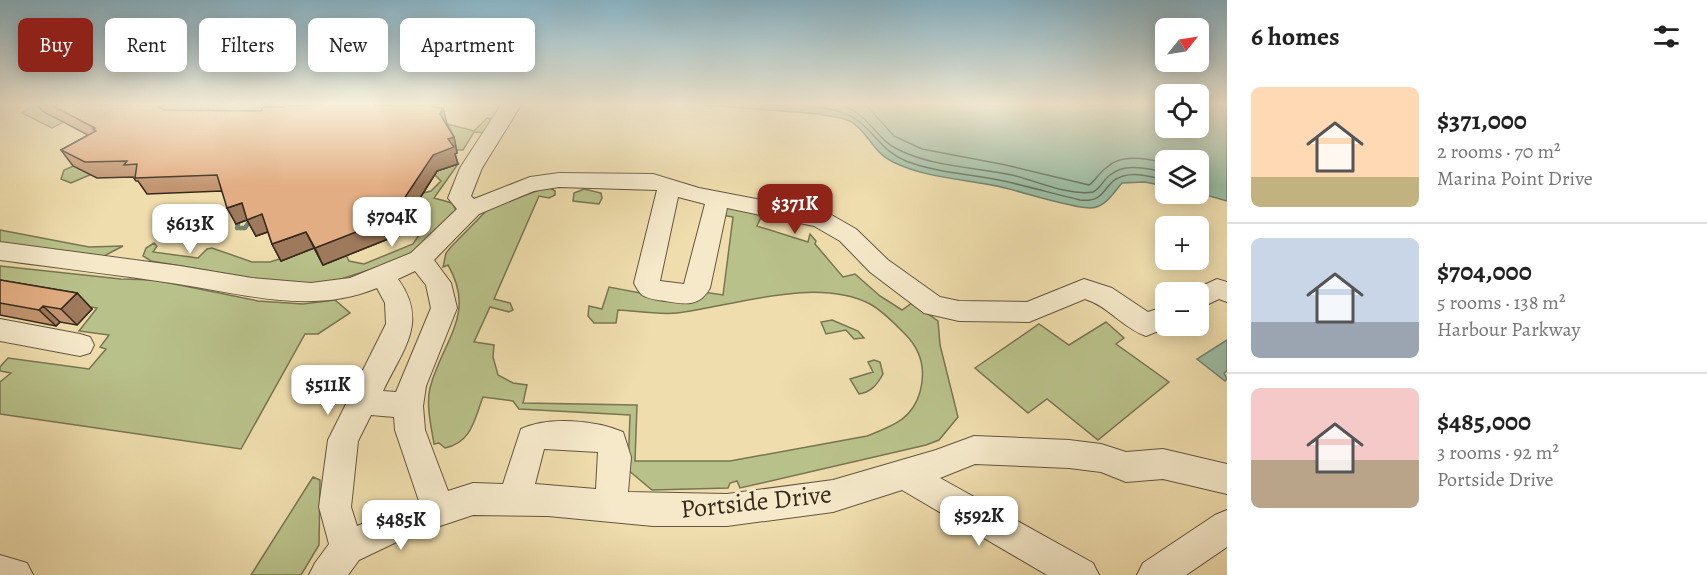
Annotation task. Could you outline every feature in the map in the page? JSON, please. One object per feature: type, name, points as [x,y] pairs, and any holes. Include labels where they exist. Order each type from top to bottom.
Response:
[{"type":"street","points":[[471,209],[459,198],[471,168],[494,132]]},
{"type":"street","points":[[0,251],[180,275],[252,288],[311,293],[353,287],[420,259],[471,209],[530,184],[559,180],[641,183],[653,181],[718,199],[820,219],[848,235],[879,266],[933,306],[959,311],[1029,312],[1084,288],[1103,295],[1146,326],[1155,322]]},
{"type":"street","points":[[669,187],[647,283],[652,289],[688,295],[697,288],[718,199]]},
{"type":"street","points":[[420,259],[438,283],[444,308],[412,386],[408,406],[410,430],[439,511]]},
{"type":"street","points":[[327,575],[347,548],[335,507],[343,440],[397,333],[402,317],[399,302],[382,276]]},
{"type":"street","points":[[1209,293],[1217,289],[1227,292]]},
{"type":"street","points":[[0,330],[80,345]]},
{"type":"street","points":[[361,401],[408,406]]},
{"type":"street","points":[[515,500],[532,439],[540,435],[603,438],[612,442],[615,457],[611,506]]},
{"type":"street","name":"Portside Drive","points":[[347,548],[401,523],[473,499],[653,510],[717,510],[787,504],[833,496],[974,450],[1101,458],[1126,467],[1163,464],[1214,475]]},
{"type":"street","points":[[903,474],[1081,575]]},
{"type":"street","points":[[1155,575],[1227,527]]},
{"type":"street","points":[[0,572],[15,575]]},
{"type":"shaded area","points":[[445,132],[487,132],[474,132],[463,150],[456,150]]},
{"type":"shaded area","points":[[78,164],[92,174],[71,183],[61,179],[64,170]]},
{"type":"shaded area","points":[[458,164],[434,198],[452,203],[456,210],[424,246],[400,260],[338,280],[311,284],[251,278],[151,261],[143,256],[146,248],[154,243],[157,246],[153,252],[198,258],[207,249],[212,248],[252,262],[270,262],[314,248],[323,265],[346,255],[349,261],[364,264],[413,244],[419,235],[399,226],[403,225],[423,193],[431,191],[441,181],[435,175],[437,171]]},
{"type":"shaded area","points":[[548,187],[555,191],[555,195],[549,198],[539,196],[494,299],[510,303],[513,310],[509,312],[490,307],[474,342],[494,345],[493,357],[498,375],[513,383],[527,385],[523,403],[637,405],[635,461],[730,461],[867,436],[893,425],[906,416],[916,402],[922,384],[921,361],[915,347],[884,314],[870,304],[849,296],[825,293],[775,295],[677,313],[618,310],[616,323],[594,323],[588,316],[589,306],[602,309],[609,287],[661,297],[703,292],[723,295],[733,217],[722,215],[720,210],[730,205],[738,210],[762,215],[757,226],[808,242],[810,234],[816,241],[815,244],[843,277],[855,274],[880,296],[902,310],[912,303],[938,321],[940,345],[958,417],[939,440],[926,445],[740,488],[737,481],[730,483],[728,488],[652,490],[628,470],[630,415],[519,409],[513,401],[483,397],[471,429],[461,441],[445,448],[439,443],[434,444],[430,423],[430,388],[454,328],[459,299],[456,283],[448,265],[443,267],[446,253],[489,208]]},
{"type":"shaded area","points":[[584,189],[601,193],[602,198],[599,204],[573,201],[574,193]]},
{"type":"shaded area","points":[[0,230],[89,247],[123,246],[102,257],[0,246]]},
{"type":"shaded area","points":[[0,266],[121,279],[155,280],[258,301],[303,304],[335,300],[350,313],[318,334],[305,334],[241,449],[0,414],[0,382],[11,373],[0,371],[0,367],[8,358],[89,369],[106,349],[100,347],[109,335],[79,331],[97,308],[0,292]]},
{"type":"shaded area","points":[[832,320],[858,331],[864,338],[854,339],[846,330],[826,334],[821,322]]},
{"type":"shaded area","points":[[1106,322],[1124,338],[1116,344],[1169,382],[1098,440],[1047,399],[1028,413],[975,368],[1039,324],[1069,345]]},
{"type":"shaded area","points":[[874,360],[880,362],[883,374],[867,392],[859,394],[850,379],[873,372],[868,362]]},
{"type":"shaded area","points":[[313,477],[320,480],[319,545],[301,575],[251,575]]},
{"type":"water","points":[[863,132],[1155,132],[1155,138],[1209,138],[1209,132],[1227,132],[1227,201],[1209,196],[1209,150],[1155,150],[1155,184],[1122,183],[1109,199],[1091,208],[1061,203],[991,185],[920,172],[893,162],[880,153]]},
{"type":"water","points":[[1227,340],[1227,371],[1224,373],[1227,379],[1225,381],[1197,359]]},
{"type":"building","points":[[94,132],[451,132],[454,137],[448,139],[454,147],[433,155],[398,208],[378,217],[382,222],[315,248],[306,232],[272,244],[262,214],[247,220],[242,203],[227,208],[217,175],[135,178],[137,164],[124,165],[127,161],[85,162],[61,150]]},
{"type":"building","points":[[0,280],[77,293],[61,309],[43,306],[39,310],[0,303]]},
{"type":"waterway","points":[[238,224],[237,228],[245,228],[251,219]]}]
